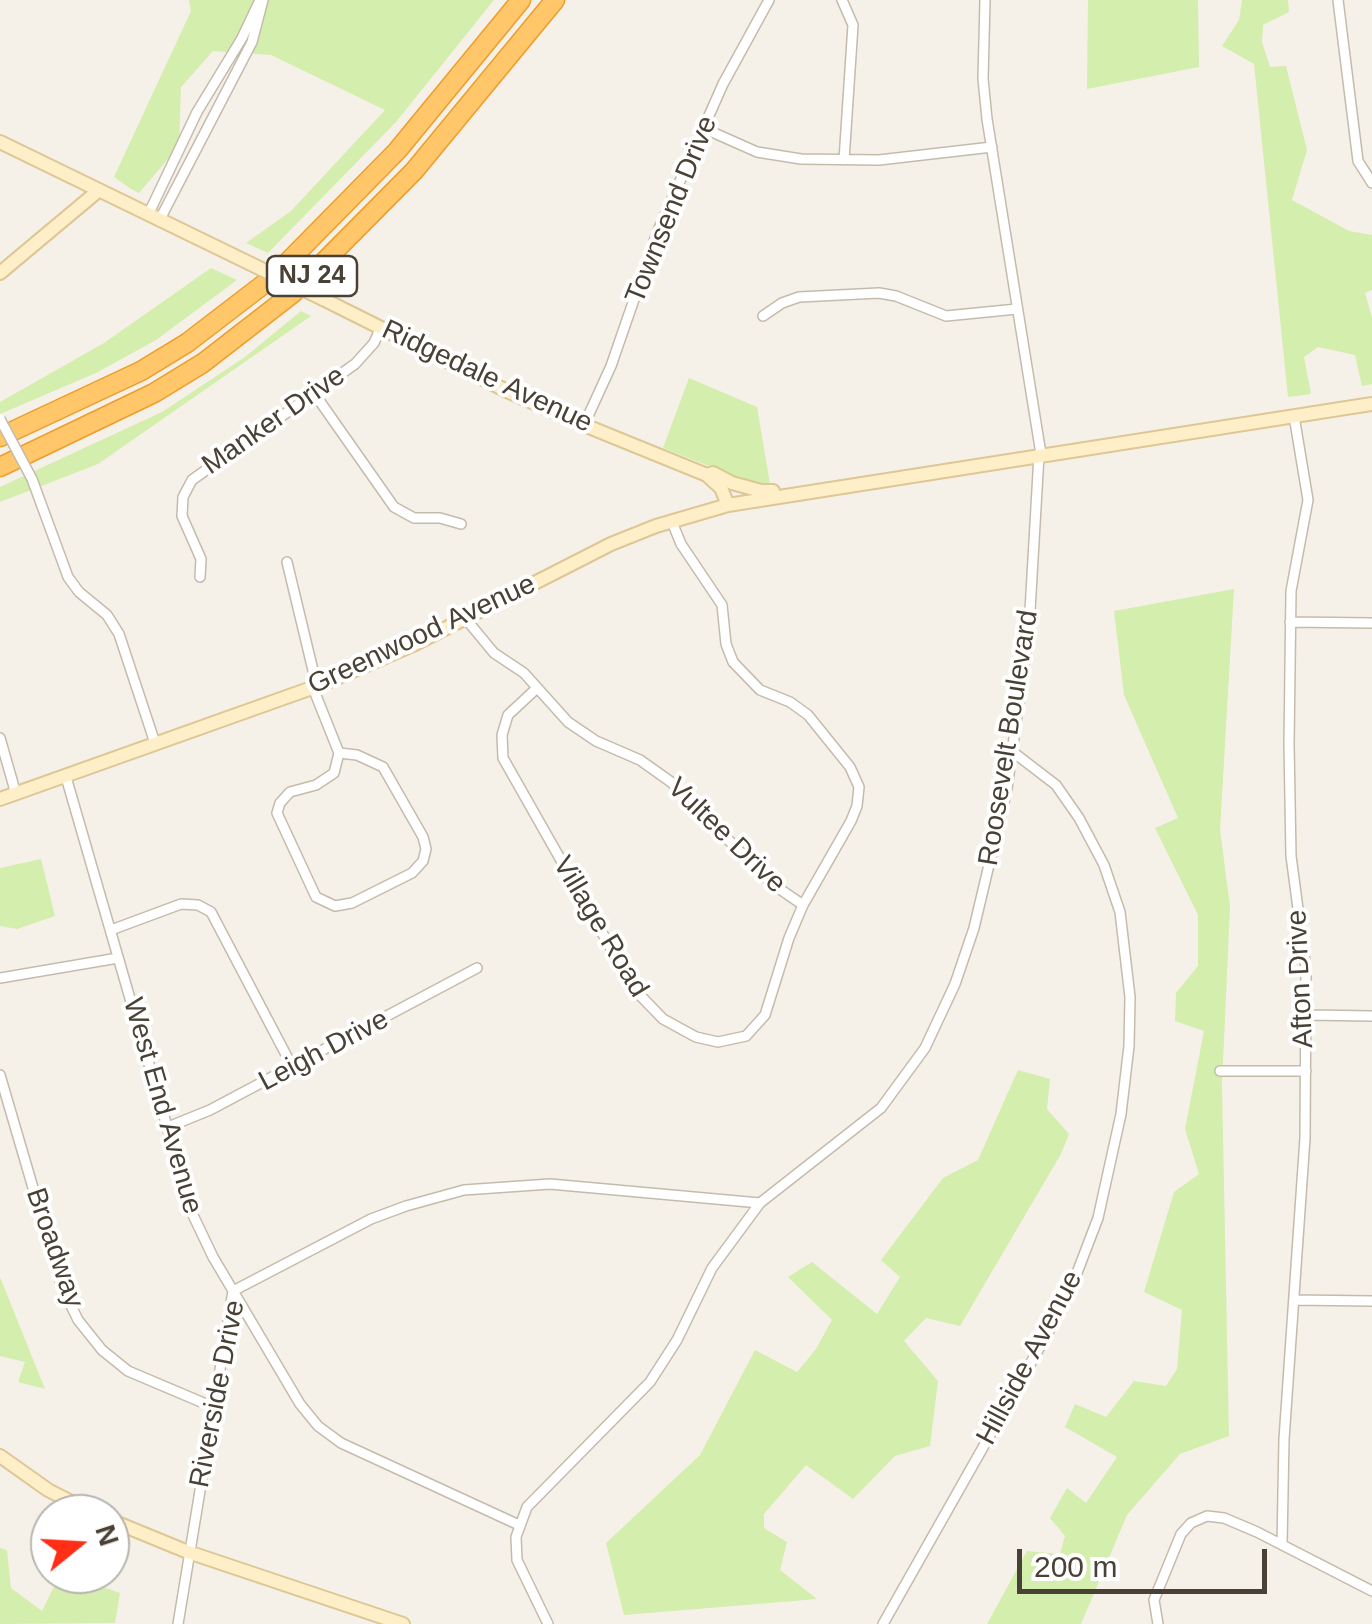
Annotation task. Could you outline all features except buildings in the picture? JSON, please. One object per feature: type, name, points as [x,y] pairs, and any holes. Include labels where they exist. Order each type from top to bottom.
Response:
[{"type":"highway","name":"NJ 24","points":[[0,438],[140,372],[188,342],[273,277],[397,151],[522,0]]},
{"type":"highway","name":"NJ 24","points":[[0,467],[154,393],[203,363],[292,294],[414,171],[555,0]]},
{"type":"main road","name":"Ridgedale Avenue","points":[[0,142],[509,392],[707,475],[713,473],[732,483],[785,495]]},
{"type":"main road","points":[[0,272],[98,191]]},
{"type":"main road","points":[[734,504],[1372,404]]},
{"type":"main road","points":[[707,475],[734,504]]},
{"type":"main road","points":[[732,483],[734,504]]},
{"type":"main road","name":"Greenwood Avenue","points":[[0,799],[315,687],[413,645],[611,544],[734,504]]},
{"type":"main road","points":[[0,1456],[56,1494]]},
{"type":"main road","points":[[130,1528],[188,1552],[403,1624]]},
{"type":"street","points":[[154,218],[197,112],[262,0]]},
{"type":"street","points":[[154,218],[252,42],[262,0]]},
{"type":"street","name":"Townsend Drive","points":[[584,425],[618,348],[657,233],[704,128],[769,0]]},
{"type":"street","points":[[842,0],[853,25],[844,160]]},
{"type":"street","points":[[985,0],[983,79],[1040,455]]},
{"type":"street","points":[[1338,0],[1358,161],[1372,184]]},
{"type":"street","points":[[704,128],[735,144],[778,157],[908,158],[992,147]]},
{"type":"street","points":[[763,316],[782,303],[830,294],[885,294],[955,316],[1017,309]]},
{"type":"street","name":"Manker Drive","points":[[200,577],[201,559],[182,516],[187,488],[198,473],[355,364],[374,343],[381,327]]},
{"type":"street","points":[[314,392],[394,507],[414,518],[440,518],[462,524]]},
{"type":"street","name":"Afton Drive","points":[[1282,1545],[1284,1456],[1306,1138],[1306,969],[1289,824],[1292,582],[1308,500],[1294,416]]},
{"type":"street","points":[[0,419],[32,479],[68,577],[79,592],[107,615],[119,634],[155,742]]},
{"type":"street","name":"Roosevelt Boulevard","points":[[519,1525],[534,1498],[650,1382],[677,1340],[712,1268],[760,1204],[881,1108],[932,1035],[974,928],[1013,752],[1035,563],[1040,455]]},
{"type":"street","name":"Village Road","points":[[537,688],[508,716],[502,735],[503,758],[634,989],[651,1010],[682,1031],[707,1040],[730,1042],[746,1036],[765,1015],[803,905],[860,796],[856,778],[808,715],[790,702],[760,690],[733,662],[726,644],[722,605],[681,544],[672,522]]},
{"type":"street","points":[[287,562],[315,687],[339,752],[334,773],[316,785],[290,792],[277,813],[316,897],[335,906],[352,903],[412,872],[422,861],[426,848],[384,767],[339,752]]},
{"type":"street","name":"Vultee Drive","points":[[465,618],[494,653],[524,674],[581,732],[640,760],[672,782],[772,884],[803,905]]},
{"type":"street","points":[[1290,622],[1372,623]]},
{"type":"street","points":[[0,738],[16,794]]},
{"type":"street","name":"Hillside Avenue","points":[[883,1624],[1066,1299],[1098,1218],[1122,1114],[1130,997],[1120,912],[1104,865],[1074,809],[1041,771],[1013,752]]},
{"type":"street","name":"West End Avenue","points":[[66,777],[192,1212],[300,1404],[318,1426],[342,1443],[519,1525]]},
{"type":"street","points":[[110,930],[181,904],[198,905],[211,912],[293,1068]]},
{"type":"street","points":[[0,978],[118,958]]},
{"type":"street","name":"Leigh Drive","points":[[168,1127],[188,1121],[293,1068],[477,968]]},
{"type":"street","points":[[1306,1015],[1372,1016]]},
{"type":"street","points":[[1220,1072],[1306,1071]]},
{"type":"street","name":"Broadway","points":[[0,1075],[62,1287],[78,1320],[102,1350],[128,1371],[213,1407]]},
{"type":"street","name":"Riverside Drive","points":[[178,1624],[233,1291],[371,1219],[464,1190],[550,1184],[760,1204]]},
{"type":"street","points":[[1294,1300],[1372,1301]]},
{"type":"street","points":[[1158,1624],[1156,1595],[1182,1534],[1191,1523],[1207,1516],[1224,1518],[1372,1591]]},
{"type":"street","points":[[519,1525],[516,1548],[520,1571],[548,1624]]},
{"type":"green space","points":[[189,0],[494,0],[396,122],[268,253],[246,243],[291,211],[385,110],[271,55],[213,51],[181,87],[179,146],[139,193],[131,189],[114,177],[191,11]]},
{"type":"green space","points":[[1088,0],[1198,0],[1199,67],[1087,89]]},
{"type":"green space","points":[[1242,0],[1288,0],[1289,12],[1263,25],[1262,42],[1270,67],[1286,66],[1307,150],[1292,200],[1349,231],[1372,235],[1372,290],[1365,293],[1372,317],[1372,384],[1362,386],[1355,355],[1318,347],[1304,357],[1311,394],[1288,397],[1254,64],[1222,46],[1239,20]]},
{"type":"green space","points":[[211,268],[237,280],[156,340],[96,373],[0,414],[0,402],[104,343]]},
{"type":"green space","points":[[301,311],[311,316],[98,464],[0,502],[0,487],[162,412],[245,357]]},
{"type":"green space","points":[[689,378],[757,407],[770,484],[760,486],[663,448]]},
{"type":"green space","points":[[1234,589],[1220,830],[1230,906],[1222,1085],[1229,1436],[1180,1454],[1127,1515],[1081,1624],[987,1624],[1027,1551],[1060,1554],[1065,1536],[1050,1518],[1067,1488],[1086,1503],[1117,1457],[1065,1427],[1075,1404],[1106,1417],[1134,1381],[1166,1386],[1177,1369],[1182,1310],[1144,1292],[1174,1192],[1199,1174],[1185,1129],[1204,1031],[1175,1021],[1176,993],[1198,966],[1198,915],[1155,828],[1178,818],[1124,695],[1114,611]]},
{"type":"green space","points":[[41,859],[55,916],[17,929],[0,926],[0,868]]},
{"type":"green space","points":[[1018,1070],[1050,1079],[1047,1109],[1069,1134],[960,1326],[926,1318],[904,1341],[938,1381],[930,1446],[895,1456],[853,1499],[806,1465],[764,1514],[764,1528],[787,1542],[780,1570],[817,1599],[624,1615],[606,1543],[700,1455],[755,1350],[797,1372],[832,1320],[788,1277],[812,1262],[877,1314],[900,1277],[881,1260],[943,1178],[978,1160]]},
{"type":"green space","points":[[0,1277],[45,1389],[18,1382],[25,1362],[0,1356]]},
{"type":"green space","points":[[0,1548],[7,1550],[11,1588],[42,1611],[50,1594],[120,1594],[115,1623],[0,1624]]}]
